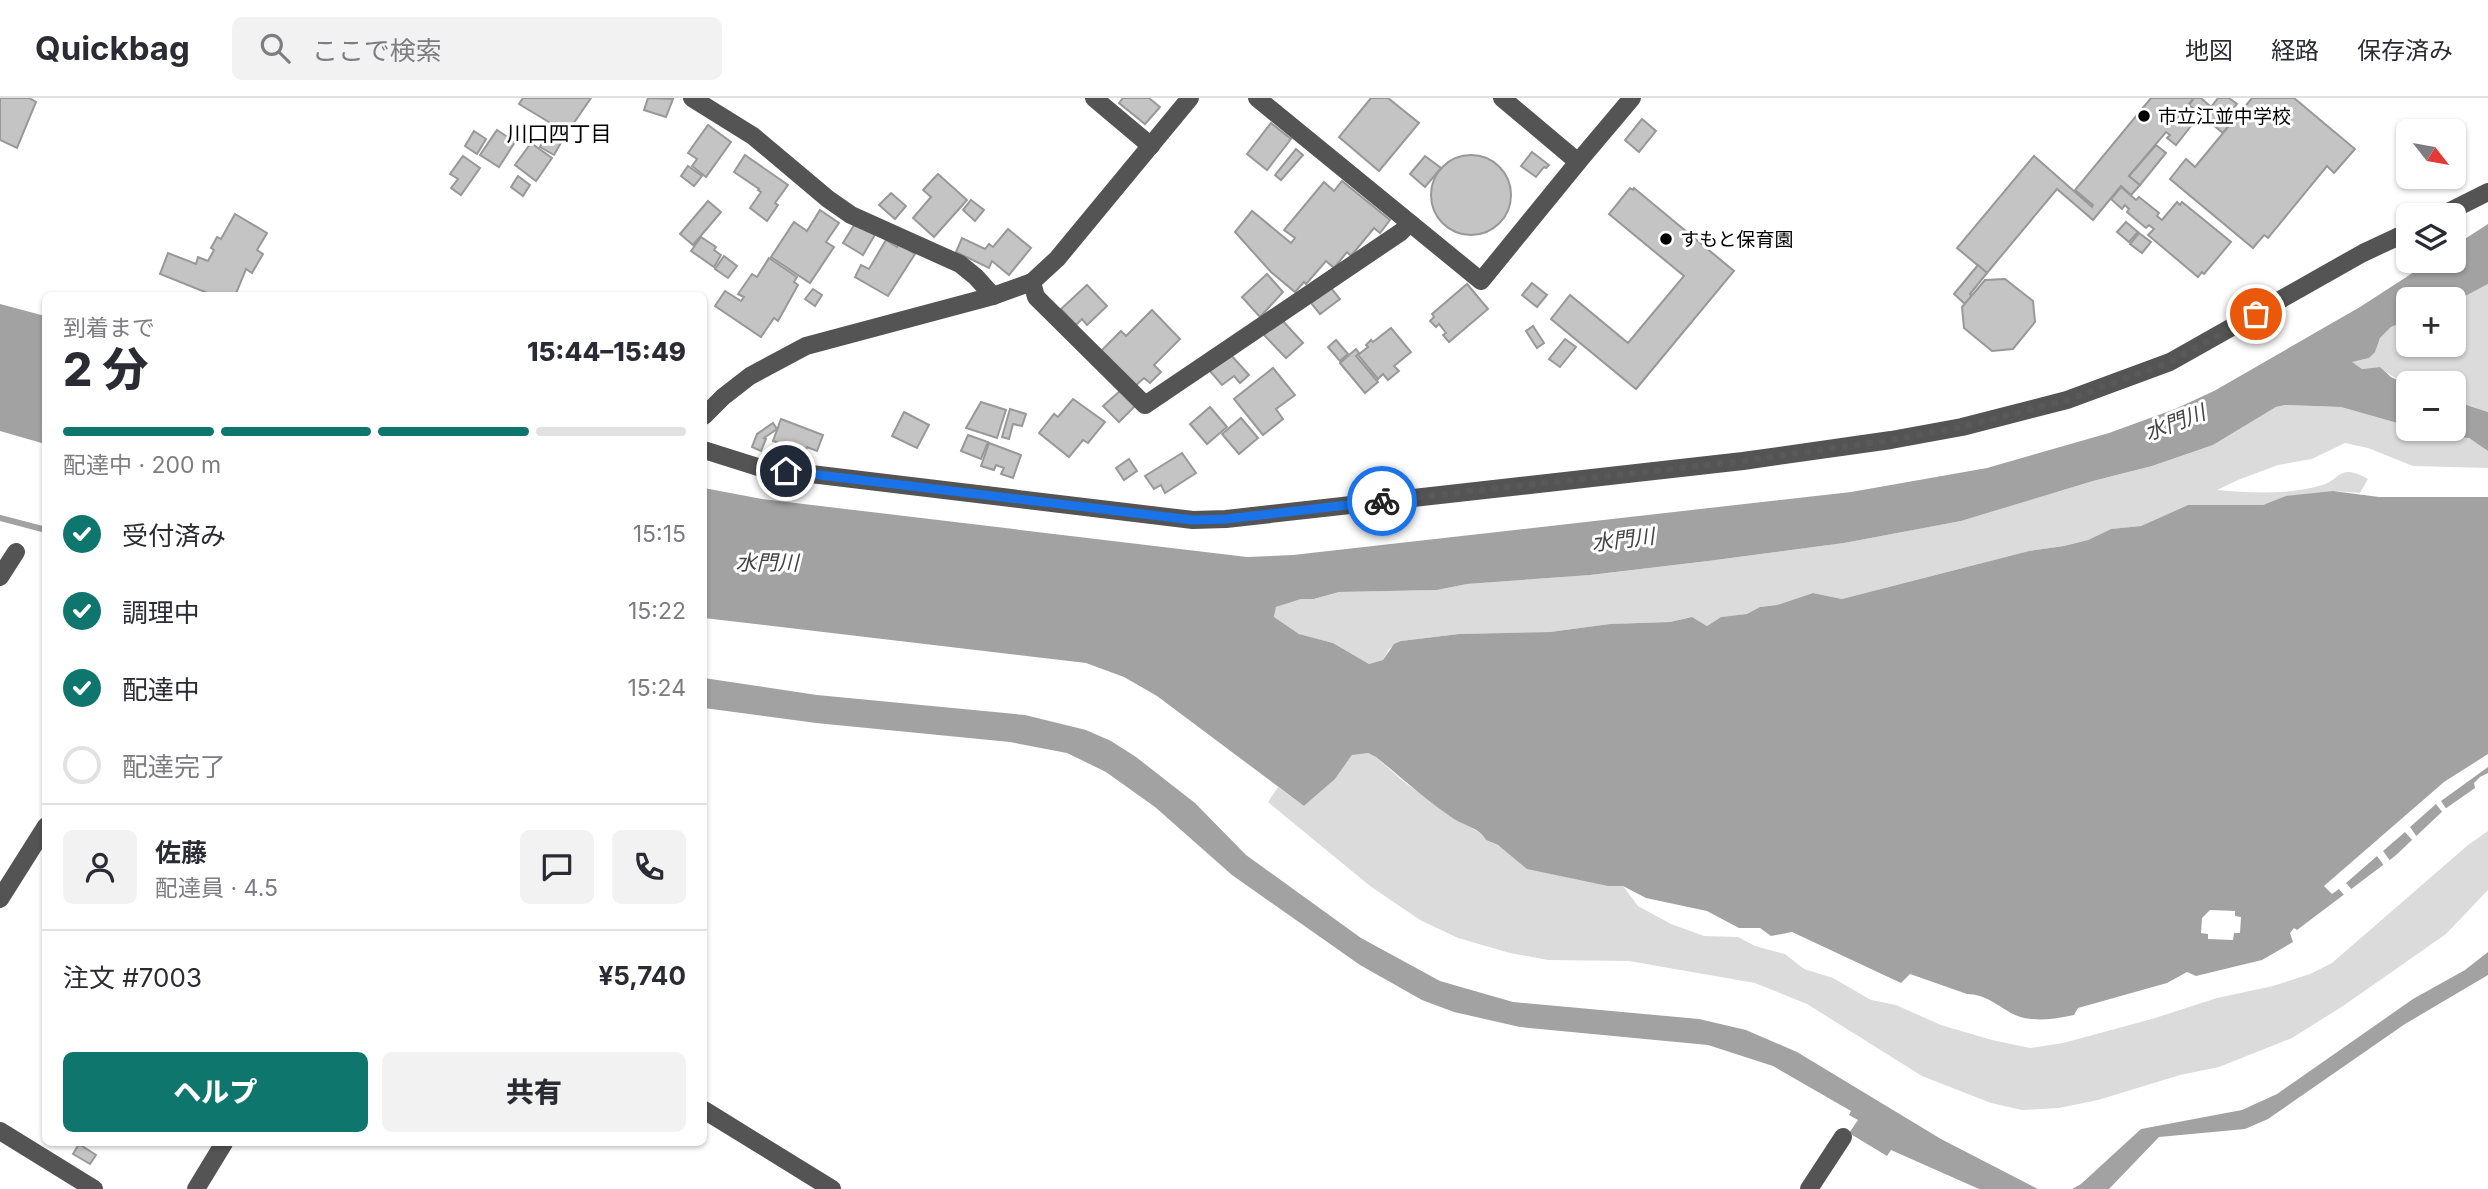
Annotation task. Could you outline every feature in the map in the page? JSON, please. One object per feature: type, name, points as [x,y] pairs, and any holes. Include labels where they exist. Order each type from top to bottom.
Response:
[{"type":"street","points":[[692,98],[753,136],[851,215],[960,264],[976,276],[993,296]]},
{"type":"street","points":[[1094,98],[1151,146]]},
{"type":"street","points":[[707,413],[750,376],[806,345],[993,296],[1032,282],[1057,259],[1190,98]]},
{"type":"street","points":[[1257,98],[1481,281],[1632,98]]},
{"type":"street","points":[[1503,98],[1578,162]]},
{"type":"street","points":[[2466,203],[2488,192]]},
{"type":"street","points":[[1032,282],[1036,297],[1145,405],[1401,232],[1410,223]]},
{"type":"street","points":[[707,451],[761,468],[1193,520],[1226,519],[1743,461],[1962,427],[2067,400],[2170,362],[2363,253],[2396,238]]},
{"type":"street","points":[[0,578],[16,552]]},
{"type":"street","points":[[0,899],[42,832]]},
{"type":"street","points":[[707,1112],[832,1189]]},
{"type":"street","points":[[0,1131],[94,1189]]},
{"type":"street","points":[[1809,1189],[1843,1137]]},
{"type":"street","points":[[196,1189],[222,1146]]},
{"type":"shaded area","points":[[2488,284],[2488,412],[2466,405],[2466,371],[2396,371],[2396,378],[2380,367],[2362,369],[2351,362],[2369,358],[2380,338],[2396,325],[2396,357],[2466,357],[2466,296]]},
{"type":"shaded area","points":[[2276,407],[2341,407],[2396,423],[2396,441],[2466,441],[2466,438],[2469,438],[2488,451],[2488,468],[2413,466],[2368,448],[2345,443],[2312,459],[2278,465],[2217,490],[2294,491],[2319,486],[2345,472],[2351,472],[2368,479],[2360,493],[2333,491],[2263,505],[2188,505],[2141,526],[2111,529],[2088,540],[2029,551],[1842,599],[1813,593],[1777,605],[1760,607],[1748,614],[1721,617],[1707,626],[1692,617],[1670,622],[1610,624],[1550,632],[1459,634],[1401,641],[1389,649],[1383,660],[1369,664],[1333,643],[1299,634],[1274,617],[1276,607],[1339,592],[1437,590],[1467,584],[1590,575],[1844,543],[1961,521],[2152,466],[2213,445]]},
{"type":"shaded area","points":[[1360,752],[1376,757],[1404,782],[1484,836],[1486,840],[1574,879],[1623,886],[1638,906],[1671,924],[1704,936],[1738,937],[1755,946],[1785,954],[1804,969],[1833,978],[1871,1000],[1896,1005],[1941,1025],[2030,1048],[2063,1043],[2310,974],[2332,963],[2468,845],[2488,831],[2488,890],[2446,934],[2292,1038],[2219,1067],[2180,1075],[2098,1100],[2059,1108],[2022,1110],[1991,1103],[1922,1076],[1807,1004],[1755,983],[1629,961],[1548,960],[1510,953],[1458,938],[1420,920],[1370,886],[1268,802],[1278,787],[1304,806],[1335,779],[1352,755]]},
{"type":"water","name":"水門川","points":[[2488,224],[2488,284],[2466,296],[2466,287],[2396,287],[2396,325],[2380,338],[2375,352],[2369,358],[2352,362],[2362,369],[2380,367],[2396,379],[2396,423],[2341,407],[2285,405],[2276,407],[2213,445],[2152,466],[1961,521],[1844,543],[1708,561],[1590,575],[1467,584],[1437,590],[1339,592],[1276,607],[1274,617],[1299,634],[1333,643],[1369,664],[1383,660],[1394,644],[1401,641],[1459,634],[1550,632],[1610,624],[1670,622],[1692,617],[1707,626],[1721,617],[1747,614],[1760,607],[1777,605],[1813,593],[1842,599],[2029,551],[2088,540],[2111,529],[2141,526],[2188,505],[2263,505],[2286,496],[2333,491],[2379,497],[2488,497],[2488,773],[2474,783],[2475,788],[2445,809],[2395,856],[2297,930],[2294,928],[2290,933],[2293,942],[2262,960],[2196,976],[2187,972],[2167,983],[2078,1008],[2074,1015],[2059,1018],[2020,1017],[1986,998],[1910,974],[1901,983],[1792,932],[1771,936],[1760,928],[1739,928],[1707,911],[1646,898],[1623,886],[1608,886],[1527,869],[1498,845],[1444,812],[1368,753],[1352,755],[1335,779],[1304,806],[1157,696],[1124,677],[1086,663],[707,618],[707,489],[762,499],[1247,557],[1293,555],[1851,492],[1987,468],[2109,433],[2175,409],[2214,391],[2360,307],[2412,273],[2466,273],[2466,238]]},
{"type":"water","points":[[0,304],[42,315],[42,443],[0,431]]},
{"type":"water","points":[[2466,405],[2488,412],[2488,451],[2466,438]]},
{"type":"water","points":[[707,678],[817,695],[1025,715],[1086,730],[1111,741],[1136,757],[1195,803],[1246,855],[1361,938],[1440,981],[1513,1002],[1699,1019],[1746,1030],[1797,1052],[1941,1139],[2038,1189],[1979,1189],[1891,1150],[1887,1156],[1849,1133],[1858,1120],[1849,1115],[1851,1111],[1773,1066],[1708,1045],[1520,1027],[1454,1012],[1422,1000],[1360,965],[1232,875],[1155,807],[1106,772],[1067,753],[1010,742],[816,723],[707,708]]},
{"type":"water","points":[[2488,952],[2488,975],[2405,1024],[2268,1119],[2245,1129],[2159,1137],[2109,1189],[2072,1189],[2081,1184],[2141,1129],[2242,1110],[2277,1094],[2413,999],[2465,970]]},
{"type":"pier","points":[[2488,754],[2488,767],[2441,801],[2447,810],[2443,813],[2436,804],[2410,827],[2417,837],[2413,841],[2405,832],[2383,851],[2391,862],[2385,867],[2377,856],[2346,883],[2353,891],[2345,896],[2339,889],[2332,894],[2324,886],[2444,782]]},
{"type":"pier","points":[[2210,910],[2235,911],[2235,916],[2241,917],[2240,933],[2234,933],[2233,940],[2208,939],[2208,934],[2201,933],[2202,918]]},
{"type":"building","points":[[0,98],[29,98],[36,102],[17,148],[0,140]]},
{"type":"building","points":[[523,98],[591,98],[567,133],[519,104]]},
{"type":"building","points":[[648,98],[673,99],[666,117],[644,110]]},
{"type":"building","points":[[1123,98],[1149,98],[1160,107],[1145,124],[1119,103]]},
{"type":"building","points":[[1371,98],[1388,98],[1419,123],[1379,171],[1339,137]]},
{"type":"building","points":[[2151,98],[2194,98],[2176,119],[2180,122],[2183,119],[2191,126],[2176,145],[2167,138],[2170,135],[2166,132],[2129,176],[2140,185],[2131,195],[2121,186],[2093,220],[2057,189],[1987,273],[1957,248],[2034,156],[2092,207],[2093,205],[2075,190]]},
{"type":"building","points":[[2194,98],[2201,98],[2211,107],[2218,98],[2229,98],[2237,104],[2226,117],[2232,122],[2223,133],[2189,105]]},
{"type":"building","points":[[2252,98],[2294,98],[2355,149],[2334,173],[2327,166],[2268,238],[2264,235],[2253,248],[2170,179],[2186,159],[2195,167]]},
{"type":"building","points":[[1642,119],[1656,131],[1639,152],[1625,140]]},
{"type":"building","points":[[1271,123],[1291,139],[1267,170],[1247,154]]},
{"type":"building","points":[[708,125],[731,142],[706,177],[692,166],[697,159],[688,153]]},
{"type":"building","points":[[552,126],[566,134],[554,155],[540,147]]},
{"type":"building","points":[[497,130],[515,142],[499,167],[480,155]]},
{"type":"building","points":[[474,131],[486,139],[477,154],[465,146]]},
{"type":"building","points":[[531,143],[552,158],[536,181],[515,165]]},
{"type":"building","points":[[2156,145],[2166,153],[2140,185],[2129,176]]},
{"type":"building","points":[[1296,149],[1303,155],[1281,180],[1275,175]]},
{"type":"building","points":[[1532,152],[1549,165],[1536,177],[1521,166]]},
{"type":"building","points":[[745,155],[788,185],[775,203],[778,205],[767,221],[750,208],[761,192],[759,189],[734,172]]},
{"type":"building","points":[[1471,155],[1486,158],[1499,167],[1508,180],[1511,195],[1508,210],[1499,223],[1486,232],[1471,235],[1456,232],[1443,223],[1434,210],[1431,195],[1434,180],[1443,167],[1456,158]]},
{"type":"building","points":[[463,156],[480,168],[461,195],[451,188],[458,179],[450,174]]},
{"type":"building","points":[[1425,156],[1441,168],[1425,187],[1410,174]]},
{"type":"building","points":[[688,166],[702,176],[694,186],[681,176]]},
{"type":"building","points":[[938,174],[967,200],[934,237],[913,218],[931,197],[923,190]]},
{"type":"building","points":[[518,176],[530,185],[523,196],[511,187]]},
{"type":"building","points":[[1342,181],[1390,220],[1380,233],[1374,228],[1351,256],[1347,252],[1334,268],[1326,261],[1306,284],[1304,282],[1295,292],[1271,272],[1235,232],[1252,211],[1291,243],[1295,238],[1284,230],[1324,182],[1334,191]]},
{"type":"building","points":[[2121,187],[2136,200],[2139,197],[2159,213],[2157,216],[2162,220],[2177,202],[2180,205],[2182,202],[2231,242],[2204,274],[2202,272],[2198,277],[2148,235],[2154,229],[2149,225],[2146,228],[2127,212],[2129,209],[2125,205],[2122,209],[2111,199]]},
{"type":"building","points":[[1630,188],[1634,188],[1734,271],[1636,389],[1551,319],[1570,295],[1628,343],[1684,276],[1609,214]]},
{"type":"building","points":[[891,193],[906,206],[895,219],[879,205]]},
{"type":"building","points":[[971,200],[984,210],[975,221],[963,210]]},
{"type":"building","points":[[708,201],[721,212],[693,245],[680,234]]},
{"type":"building","points":[[820,210],[839,223],[826,242],[834,247],[810,283],[771,257],[794,222],[807,231]]},
{"type":"building","points":[[235,214],[267,233],[257,250],[263,254],[252,273],[246,269],[237,292],[205,292],[160,274],[168,253],[196,264],[198,257],[208,261],[217,237],[221,239]]},
{"type":"building","points":[[856,222],[876,233],[863,255],[843,243]]},
{"type":"building","points":[[2126,222],[2138,232],[2129,242],[2117,232]]},
{"type":"building","points":[[1008,229],[1031,248],[1009,275],[992,261],[989,268],[956,252],[962,238],[985,249],[989,244],[993,247]]},
{"type":"building","points":[[2139,233],[2151,242],[2142,253],[2130,244]]},
{"type":"building","points":[[701,237],[716,247],[714,250],[721,255],[714,267],[691,251]]},
{"type":"building","points":[[886,240],[915,254],[888,296],[855,277],[861,265],[869,269]]},
{"type":"building","points":[[724,256],[737,266],[728,278],[715,269]]},
{"type":"building","points":[[769,258],[797,277],[794,282],[798,285],[778,321],[774,318],[761,337],[715,306],[725,291],[741,301],[744,297],[738,294],[752,274],[757,277]]},
{"type":"building","points":[[1978,265],[1987,273],[1965,304],[1954,294]]},
{"type":"building","points":[[1267,274],[1283,292],[1260,317],[1242,297]]},
{"type":"building","points":[[2005,279],[2033,301],[2035,322],[2013,349],[1992,351],[1964,328],[1962,307],[1985,280]]},
{"type":"building","points":[[1532,283],[1547,295],[1537,307],[1522,295]]},
{"type":"building","points":[[1467,284],[1488,309],[1449,342],[1439,324],[1436,327],[1430,321],[1434,317],[1432,314]]},
{"type":"building","points":[[1087,285],[1107,306],[1087,325],[1082,319],[1076,325],[1061,309]]},
{"type":"building","points":[[1331,288],[1340,299],[1320,314],[1311,303]]},
{"type":"building","points":[[813,289],[822,295],[815,306],[805,299]]},
{"type":"building","points":[[1152,310],[1180,339],[1154,365],[1161,372],[1150,383],[1144,378],[1135,386],[1101,351],[1121,331],[1126,336]]},
{"type":"building","points":[[1281,319],[1303,343],[1286,358],[1264,335]]},
{"type":"building","points":[[1533,326],[1544,343],[1537,348],[1526,331]]},
{"type":"building","points":[[1391,328],[1411,352],[1394,366],[1399,371],[1388,380],[1383,374],[1378,379],[1358,355],[1368,347],[1366,345],[1371,340],[1373,342]]},
{"type":"building","points":[[1565,339],[1576,347],[1560,367],[1549,359]]},
{"type":"building","points":[[1336,340],[1348,354],[1340,361],[1328,347]]},
{"type":"building","points":[[1356,349],[1359,353],[1356,356],[1378,382],[1365,393],[1340,363]]},
{"type":"building","points":[[1230,354],[1249,375],[1240,383],[1234,376],[1222,385],[1210,371]]},
{"type":"building","points":[[1273,368],[1295,395],[1276,409],[1283,419],[1263,435],[1234,399]]},
{"type":"building","points":[[1121,390],[1136,405],[1119,422],[1103,406]]},
{"type":"building","points":[[1073,399],[1105,422],[1088,443],[1083,440],[1069,457],[1039,433],[1054,414],[1058,417]]},
{"type":"building","points":[[981,402],[1006,410],[997,438],[966,428]]},
{"type":"building","points":[[1210,407],[1227,427],[1207,444],[1190,424]]},
{"type":"building","points":[[1010,409],[1026,414],[1022,426],[1013,424],[1009,439],[1002,437]]},
{"type":"building","points":[[904,412],[929,425],[917,448],[892,436]]},
{"type":"building","points":[[1241,418],[1258,438],[1239,454],[1222,434]]},
{"type":"building","points":[[781,419],[823,435],[817,451],[807,447],[805,453],[773,441]]},
{"type":"building","points":[[773,423],[777,429],[764,438],[766,439],[761,451],[752,447],[757,434]]},
{"type":"building","points":[[968,435],[988,442],[981,459],[961,451]]},
{"type":"building","points":[[989,443],[1021,455],[1013,478],[1001,474],[1004,468],[996,465],[994,470],[981,466]]},
{"type":"building","points":[[1182,453],[1196,473],[1165,493],[1161,485],[1154,489],[1145,476]]},
{"type":"building","points":[[1129,459],[1137,471],[1124,480],[1116,468]]},
{"type":"building","points":[[78,1146],[82,1146],[96,1155],[90,1164],[73,1154]]},
{"type":"waterway","points":[[0,518],[42,529]]},
{"type":"way so far","points":[[1382,501],[1743,461],[1962,427],[2067,400],[2170,362],[2256,314]]},
{"type":"place","name":"市立江並中学校","points":[[2144,116]]},
{"type":"place","name":"すもと保育園","points":[[1666,239]]},
{"type":"district","name":"川口四丁目","points":[[559,134]]},
{"type":"route","points":[[786,471],[1193,520],[1226,519],[1382,501]]}]
